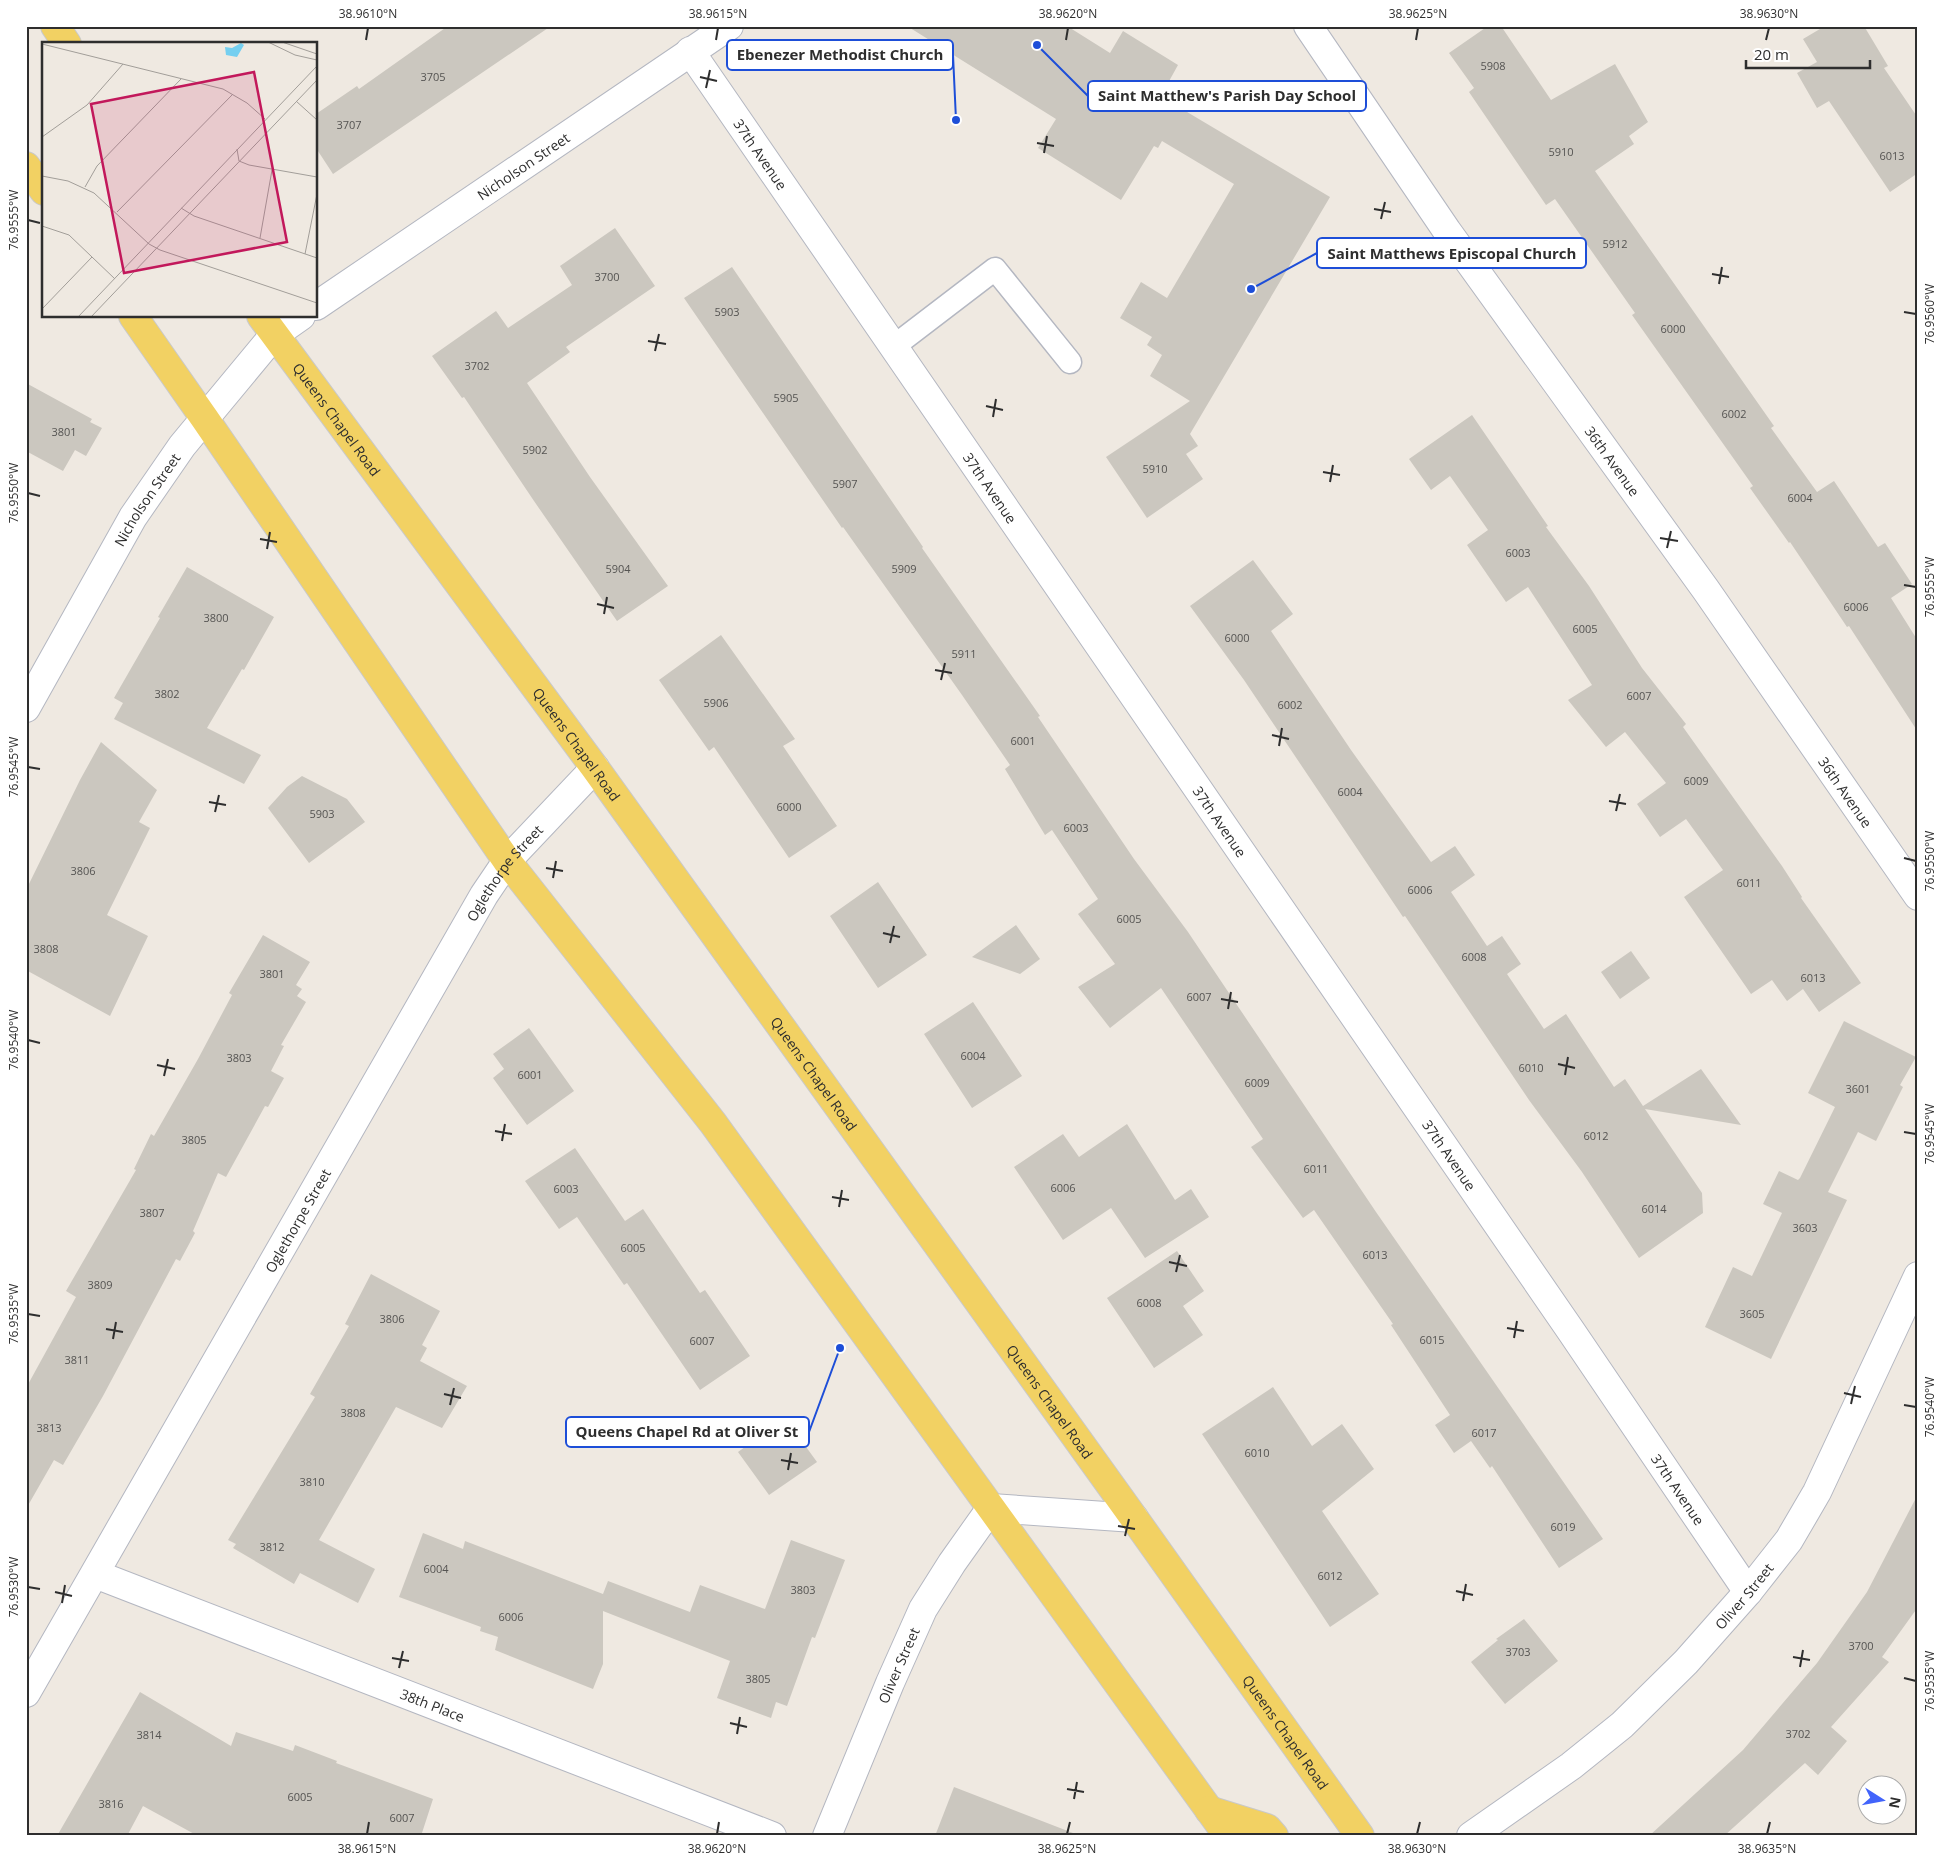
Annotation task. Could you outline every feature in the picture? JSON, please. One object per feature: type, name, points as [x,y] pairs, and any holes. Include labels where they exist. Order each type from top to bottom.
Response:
[{"type":"main road","points":[[55,26],[66,42]]},
{"type":"main road","points":[[26,166],[42,188]]},
{"type":"main road","points":[[134,318],[506,860],[713,1122],[1228,1836]]},
{"type":"main road","name":"Queens Chapel Road","points":[[267,326],[595,768],[1360,1836]]},
{"type":"main road","points":[[1209,1810],[1266,1828],[1274,1836]]},
{"type":"street","name":"Nicholson Street","points":[[318,305],[729,26]]},
{"type":"street","name":"36th Avenue","points":[[1308,26],[1448,231],[1706,590],[1918,896]]},
{"type":"street","name":"37th Avenue","points":[[690,51],[1571,1331],[1748,1592]]},
{"type":"street","name":"Nicholson Street","points":[[26,708],[133,517],[182,446],[205,419],[267,326],[294,318]]},
{"type":"street","name":"Oglethorpe Street","points":[[26,1693],[484,895],[506,860],[595,768]]},
{"type":"street","name":"Oliver Street","points":[[1471,1836],[1571,1766],[1622,1725],[1686,1662],[1748,1592],[1789,1540],[1817,1492],[1918,1276]]},
{"type":"street","name":"Oliver Street","points":[[827,1836],[890,1683],[923,1609],[952,1563],[991,1508]]},
{"type":"street","points":[[991,1508],[1134,1518]]},
{"type":"street","name":"38th Place","points":[[95,1574],[772,1836]]},
{"type":"lane","points":[[894,347],[995,269],[1070,362]]},
{"type":"building","points":[[448,26],[551,26],[333,174],[318,151],[318,113],[357,86],[359,89]]},
{"type":"building","points":[[907,26],[1067,26],[1110,53],[1123,31],[1178,65],[1168,83],[1190,96],[1182,109],[1330,197],[1190,434],[1198,446],[1186,454],[1203,479],[1147,518],[1106,457],[1190,401],[1150,376],[1162,355],[1147,345],[1152,337],[1120,318],[1141,282],[1167,298],[1234,184],[1162,141],[1158,148],[1154,146],[1121,200],[1038,148],[1056,119]]},
{"type":"building","points":[[1488,26],[1501,26],[1551,100],[1615,64],[1648,122],[1629,136],[1634,144],[1595,171],[1774,426],[1771,428],[1817,492],[1834,481],[1878,547],[1885,543],[1912,584],[1891,598],[1918,641],[1918,732],[1849,626],[1847,627],[1790,542],[1750,488],[1753,486],[1632,315],[1635,313],[1555,199],[1546,205],[1469,92],[1474,88],[1449,53]]},
{"type":"building","points":[[1825,26],[1864,26],[1888,66],[1884,68],[1918,118],[1918,173],[1890,192],[1829,101],[1817,108],[1797,73],[1817,62],[1803,39]]},
{"type":"building","points":[[615,228],[655,286],[566,347],[570,352],[527,383],[590,477],[668,586],[617,621],[464,397],[462,398],[432,356],[496,311],[508,328],[572,285],[560,266]]},
{"type":"building","points":[[732,267],[922,548],[1040,716],[1038,717],[1134,859],[1188,932],[1376,1212],[1603,1539],[1559,1568],[1492,1466],[1490,1468],[1471,1441],[1454,1453],[1435,1425],[1450,1415],[1391,1325],[1393,1324],[1314,1210],[1303,1218],[1251,1147],[1263,1139],[1161,988],[1110,1028],[1078,987],[1115,964],[1078,914],[1098,899],[1052,830],[1045,835],[1005,769],[1010,765],[842,528],[684,298]]},
{"type":"building","points":[[26,383],[92,419],[90,422],[102,428],[86,456],[75,450],[63,471],[26,451]]},
{"type":"building","points":[[1472,415],[1548,526],[1546,527],[1589,586],[1642,668],[1686,724],[1683,727],[1782,866],[1801,898],[1861,983],[1819,1012],[1803,989],[1787,1001],[1772,980],[1751,994],[1684,897],[1723,870],[1686,819],[1660,837],[1637,804],[1666,783],[1625,732],[1606,747],[1568,700],[1592,685],[1528,587],[1506,602],[1467,545],[1488,530],[1450,476],[1431,490],[1409,459]]},
{"type":"building","points":[[1253,560],[1293,614],[1271,631],[1351,750],[1431,862],[1455,846],[1475,875],[1451,892],[1487,946],[1502,936],[1521,964],[1507,974],[1544,1029],[1566,1014],[1614,1087],[1625,1079],[1643,1106],[1701,1069],[1741,1125],[1645,1109],[1702,1193],[1703,1213],[1639,1258],[1582,1172],[1529,1100],[1405,916],[1403,917],[1244,680],[1190,606]]},
{"type":"building","points":[[187,567],[274,617],[244,670],[242,669],[207,728],[261,755],[244,784],[114,719],[123,703],[114,698]]},
{"type":"building","points":[[721,635],[795,739],[783,746],[837,826],[789,858],[714,747],[709,751],[659,680]]},
{"type":"building","points":[[101,742],[157,790],[139,822],[150,828],[107,915],[148,936],[110,1016],[26,970],[26,890],[80,780]]},
{"type":"building","points":[[302,776],[347,799],[365,822],[309,863],[268,808],[287,787]]},
{"type":"building","points":[[878,882],[927,955],[878,988],[830,916]]},
{"type":"building","points":[[1016,925],[1040,959],[1020,974],[972,957]]},
{"type":"building","points":[[263,935],[310,962],[296,985],[302,989],[297,996],[306,1002],[281,1045],[284,1046],[271,1071],[284,1078],[268,1107],[265,1106],[226,1177],[218,1173],[193,1231],[195,1233],[180,1261],[176,1259],[103,1396],[63,1465],[54,1460],[26,1509],[26,1388],[76,1297],[66,1291],[136,1170],[134,1169],[151,1134],[154,1136],[198,1059],[232,995],[229,993]]},
{"type":"building","points":[[1631,951],[1650,978],[1620,999],[1601,972]]},
{"type":"building","points":[[973,1002],[1022,1076],[972,1108],[924,1034]]},
{"type":"building","points":[[1844,1021],[1916,1057],[1900,1085],[1903,1087],[1876,1141],[1858,1132],[1828,1192],[1847,1200],[1771,1359],[1705,1327],[1733,1267],[1752,1276],[1782,1213],[1763,1204],[1779,1171],[1798,1180],[1800,1178],[1835,1107],[1808,1093]]},
{"type":"building","points":[[529,1028],[574,1091],[527,1125],[493,1078],[504,1069],[493,1054]]},
{"type":"building","points":[[1127,1124],[1175,1200],[1191,1189],[1209,1217],[1145,1258],[1111,1208],[1063,1240],[1014,1167],[1063,1134],[1079,1157]]},
{"type":"building","points":[[575,1148],[625,1221],[643,1209],[700,1293],[705,1290],[750,1356],[700,1390],[627,1283],[624,1285],[577,1217],[559,1229],[525,1181]]},
{"type":"building","points":[[1177,1251],[1204,1291],[1183,1306],[1203,1335],[1154,1368],[1107,1298]]},
{"type":"building","points":[[371,1274],[440,1311],[422,1345],[427,1348],[420,1361],[467,1386],[442,1428],[396,1407],[319,1540],[375,1569],[358,1603],[300,1573],[294,1584],[233,1548],[236,1544],[228,1540],[315,1397],[310,1394],[349,1326],[345,1324]]},
{"type":"building","points":[[1273,1387],[1312,1446],[1342,1424],[1374,1469],[1322,1511],[1379,1594],[1330,1627],[1202,1434]]},
{"type":"building","points":[[785,1418],[817,1462],[769,1495],[738,1452]]},
{"type":"building","points":[[1918,1494],[1918,1607],[1882,1657],[1889,1662],[1831,1727],[1847,1741],[1818,1775],[1805,1763],[1724,1836],[1649,1836],[1743,1750],[1817,1663],[1867,1592]]},
{"type":"building","points":[[423,1533],[463,1549],[465,1541],[603,1594],[608,1581],[690,1612],[700,1585],[765,1609],[791,1540],[845,1560],[815,1638],[812,1637],[787,1706],[776,1702],[771,1718],[717,1698],[730,1661],[603,1611],[603,1664],[593,1689],[495,1650],[498,1637],[480,1631],[481,1627],[399,1597]]},
{"type":"building","points":[[1524,1619],[1558,1661],[1505,1704],[1471,1662],[1498,1640],[1496,1639]]},
{"type":"building","points":[[140,1692],[231,1746],[236,1732],[293,1751],[295,1745],[337,1761],[336,1763],[433,1799],[421,1836],[198,1836],[143,1806],[127,1836],[57,1836]]},
{"type":"building","points":[[954,1787],[1073,1833],[1073,1836],[935,1836]]},
{"type":"place","name":"Saint Matthew's Parish Day School","points":[[1037,45]]},
{"type":"place","name":"Ebenezer Methodist Church","points":[[956,120]]},
{"type":"place","name":"Saint Matthews Episcopal Church","points":[[1251,289]]},
{"type":"place","name":"Queens Chapel Rd at Oliver St","points":[[840,1348]]}]
